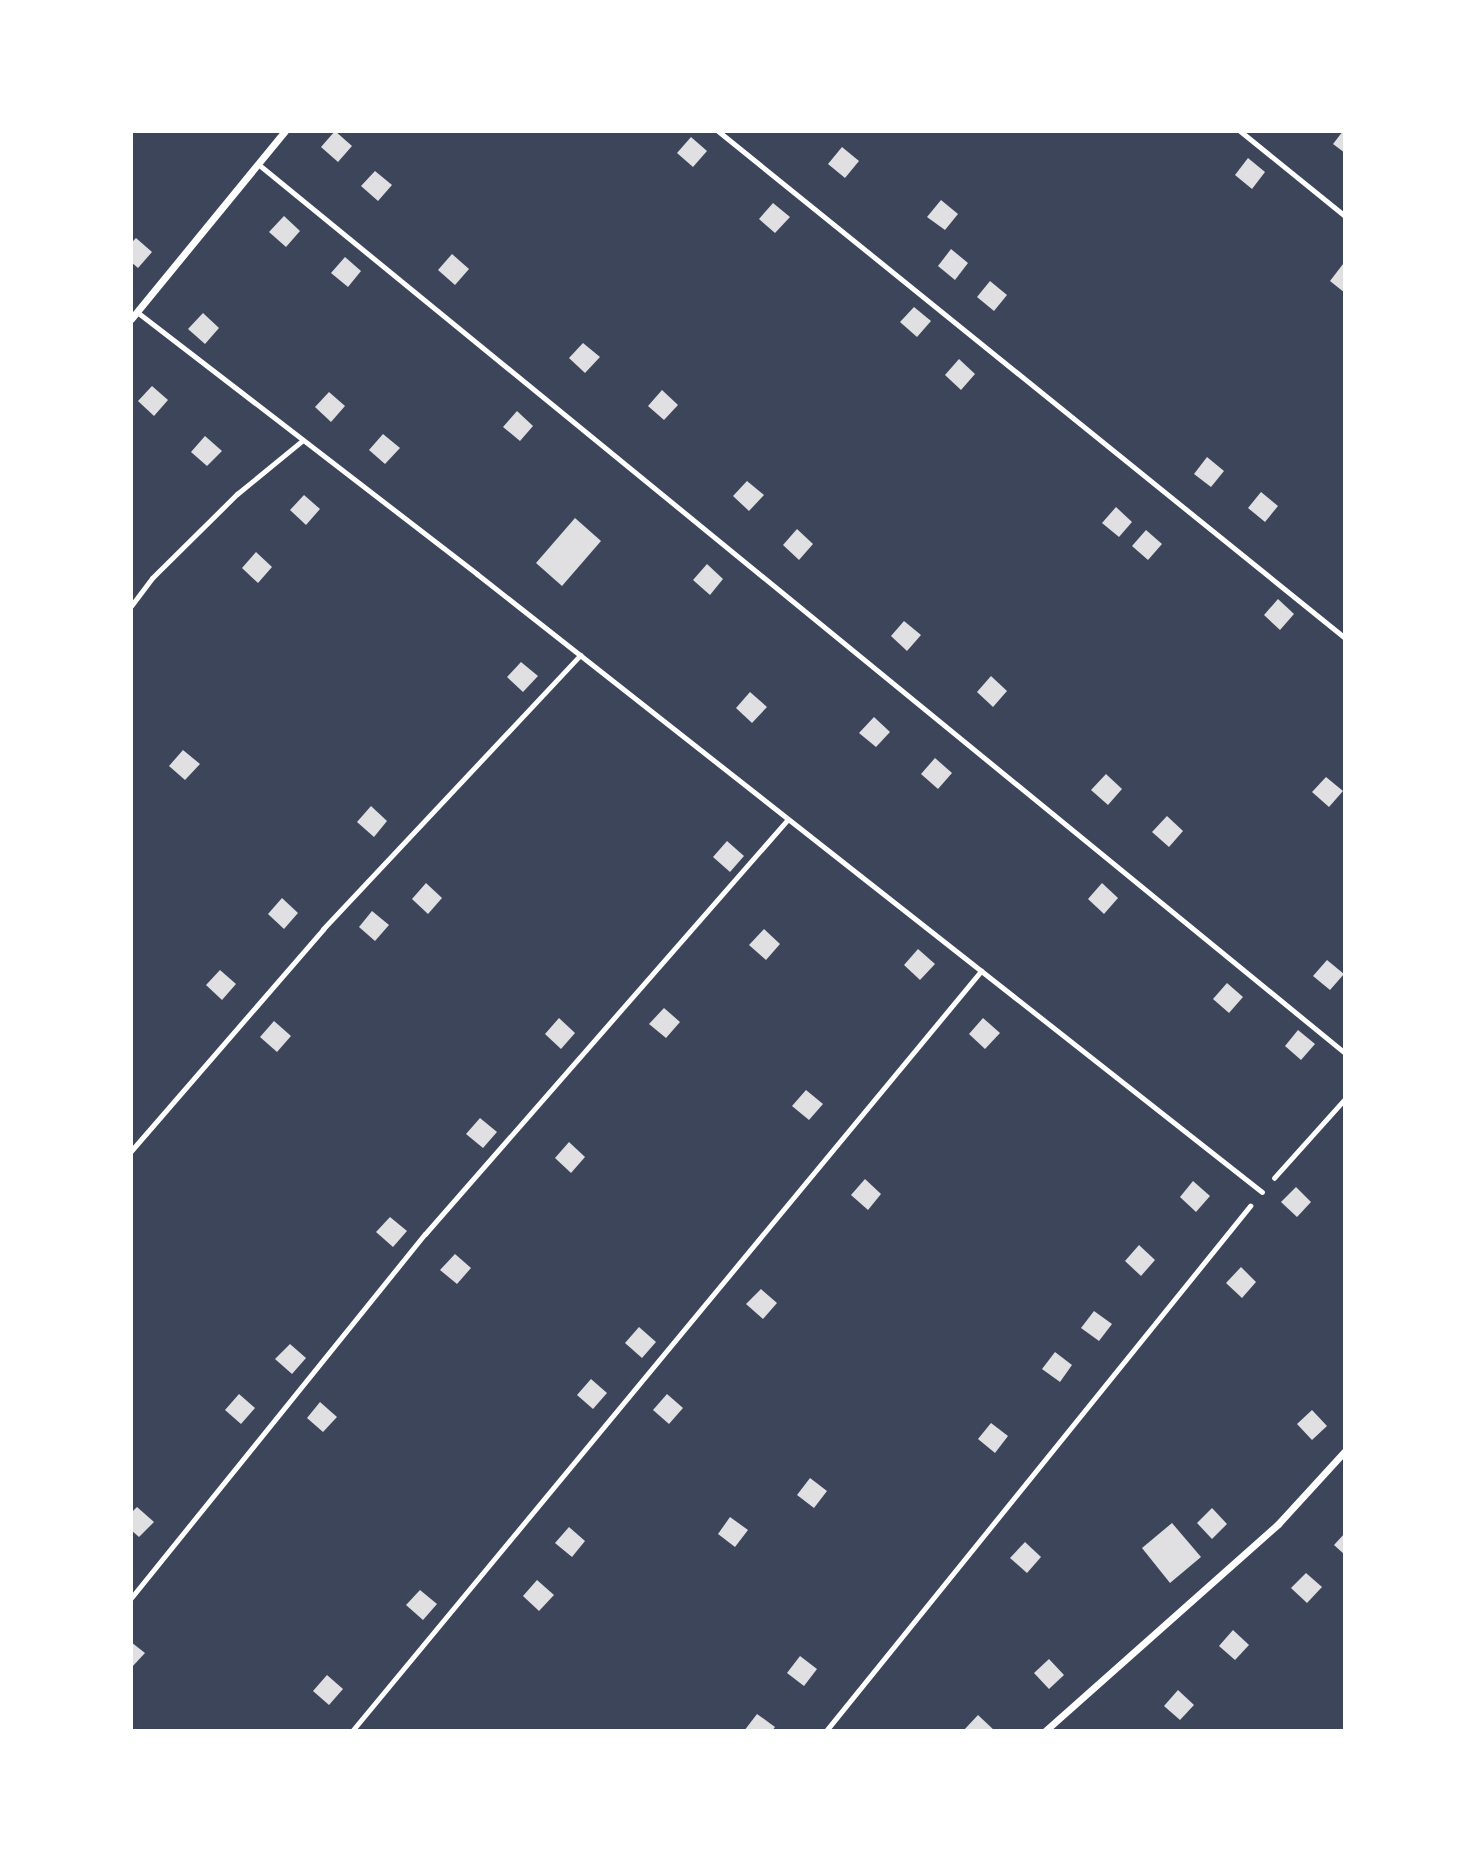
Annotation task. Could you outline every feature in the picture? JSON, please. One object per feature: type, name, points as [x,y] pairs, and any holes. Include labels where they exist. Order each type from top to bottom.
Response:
[{"type":"street","points":[[134,316],[285,131]]},
{"type":"street","points":[[1045,1731],[1278,1524],[1345,1451]]},
{"type":"lane","points":[[718,131],[1345,638]]},
{"type":"lane","points":[[1240,131],[1345,215]]},
{"type":"lane","points":[[258,164],[1345,1053]]},
{"type":"lane","points":[[134,316],[303,440],[580,655],[1262,1192]]},
{"type":"lane","points":[[131,606],[152,578],[237,494],[303,440]]},
{"type":"lane","points":[[131,1151],[323,929],[580,655]]},
{"type":"lane","points":[[131,1598],[425,1234],[788,819]]},
{"type":"lane","points":[[352,1731],[981,971]]},
{"type":"path","points":[[826,1731],[1262,1192],[1345,1099]]},
{"type":"shaded area","points":[[131,131],[1345,131],[1345,1731],[131,1731]]},
{"type":"building","points":[[335,131],[352,146],[338,162],[321,147]]},
{"type":"building","points":[[1345,131],[1345,153],[1333,144]]},
{"type":"building","points":[[691,137],[707,151],[693,167],[677,153]]},
{"type":"building","points":[[842,147],[859,161],[845,178],[828,164]]},
{"type":"building","points":[[1248,158],[1265,172],[1252,189],[1235,175]]},
{"type":"building","points":[[375,171],[392,185],[378,201],[361,186]]},
{"type":"building","points":[[941,200],[958,214],[945,230],[927,217]]},
{"type":"building","points":[[773,203],[790,217],[775,233],[759,219]]},
{"type":"building","points":[[284,216],[300,231],[286,247],[269,232]]},
{"type":"building","points":[[136,238],[152,252],[138,268],[131,262],[131,243]]},
{"type":"building","points":[[951,249],[968,263],[955,280],[938,266]]},
{"type":"building","points":[[452,254],[469,269],[455,285],[438,270]]},
{"type":"building","points":[[345,257],[361,271],[348,287],[331,273]]},
{"type":"building","points":[[1343,264],[1345,265],[1345,293],[1330,281]]},
{"type":"building","points":[[990,281],[1007,295],[994,311],[977,297]]},
{"type":"building","points":[[914,307],[931,321],[917,337],[900,322]]},
{"type":"building","points":[[203,313],[219,328],[205,344],[188,329]]},
{"type":"building","points":[[583,343],[600,357],[585,373],[569,358]]},
{"type":"building","points":[[959,359],[975,374],[961,390],[945,375]]},
{"type":"building","points":[[152,386],[168,400],[154,416],[138,401]]},
{"type":"building","points":[[662,390],[678,405],[664,420],[648,406]]},
{"type":"building","points":[[329,392],[345,406],[331,422],[315,407]]},
{"type":"building","points":[[517,411],[533,426],[520,441],[503,427]]},
{"type":"building","points":[[383,434],[400,448],[385,464],[369,450]]},
{"type":"building","points":[[205,436],[222,451],[207,466],[191,452]]},
{"type":"building","points":[[1207,457],[1224,471],[1211,487],[1194,474]]},
{"type":"building","points":[[747,481],[764,495],[749,511],[733,496]]},
{"type":"building","points":[[1261,492],[1278,506],[1265,522],[1248,508]]},
{"type":"building","points":[[304,495],[320,509],[306,525],[290,510]]},
{"type":"building","points":[[1116,507],[1132,522],[1119,537],[1102,523]]},
{"type":"building","points":[[575,518],[601,541],[562,586],[536,563]]},
{"type":"building","points":[[797,529],[813,544],[799,560],[783,545]]},
{"type":"building","points":[[1146,530],[1162,544],[1148,560],[1132,546]]},
{"type":"building","points":[[256,552],[272,567],[258,583],[242,568]]},
{"type":"building","points":[[707,564],[723,579],[710,595],[693,580]]},
{"type":"building","points":[[1278,599],[1294,614],[1280,630],[1264,615]]},
{"type":"building","points":[[904,621],[921,635],[907,651],[891,636]]},
{"type":"building","points":[[521,662],[538,676],[523,692],[507,677]]},
{"type":"building","points":[[991,676],[1007,691],[993,707],[977,692]]},
{"type":"building","points":[[750,692],[767,707],[752,723],[736,708]]},
{"type":"building","points":[[874,717],[890,732],[876,747],[859,733]]},
{"type":"building","points":[[183,750],[200,764],[185,780],[169,766]]},
{"type":"building","points":[[935,758],[952,773],[938,789],[921,774]]},
{"type":"building","points":[[1106,774],[1122,789],[1108,805],[1091,790]]},
{"type":"building","points":[[1326,777],[1343,791],[1329,807],[1312,792]]},
{"type":"building","points":[[371,806],[387,821],[374,837],[357,822]]},
{"type":"building","points":[[1167,816],[1183,831],[1169,847],[1152,832]]},
{"type":"building","points":[[727,841],[744,856],[730,872],[713,857]]},
{"type":"building","points":[[426,883],[442,898],[428,914],[412,899]]},
{"type":"building","points":[[1102,883],[1118,898],[1104,914],[1088,899]]},
{"type":"building","points":[[282,898],[298,913],[284,929],[268,914]]},
{"type":"building","points":[[372,911],[389,925],[375,941],[359,927]]},
{"type":"building","points":[[764,929],[780,944],[766,960],[749,945]]},
{"type":"building","points":[[918,949],[935,964],[920,980],[904,965]]},
{"type":"building","points":[[1327,960],[1344,974],[1330,990],[1313,976]]},
{"type":"building","points":[[220,970],[236,984],[222,1000],[206,985]]},
{"type":"building","points":[[1227,983],[1243,997],[1229,1013],[1213,999]]},
{"type":"building","points":[[664,1008],[680,1022],[666,1038],[649,1024]]},
{"type":"building","points":[[559,1018],[575,1033],[561,1049],[545,1034]]},
{"type":"building","points":[[983,1018],[1000,1033],[985,1049],[969,1034]]},
{"type":"building","points":[[274,1021],[291,1036],[277,1052],[260,1037]]},
{"type":"building","points":[[1298,1030],[1315,1044],[1301,1060],[1285,1046]]},
{"type":"building","points":[[806,1090],[823,1104],[809,1120],[792,1106]]},
{"type":"building","points":[[480,1118],[497,1132],[483,1148],[466,1134]]},
{"type":"building","points":[[569,1142],[585,1157],[571,1173],[555,1158]]},
{"type":"building","points":[[865,1179],[881,1194],[868,1210],[851,1195]]},
{"type":"building","points":[[1193,1181],[1210,1196],[1196,1212],[1180,1197]]},
{"type":"building","points":[[1296,1187],[1311,1202],[1297,1217],[1281,1202]]},
{"type":"building","points":[[390,1217],[407,1231],[393,1247],[376,1232]]},
{"type":"building","points":[[1139,1245],[1155,1260],[1141,1276],[1125,1261]]},
{"type":"building","points":[[455,1254],[471,1268],[457,1284],[440,1270]]},
{"type":"building","points":[[1241,1267],[1256,1282],[1242,1298],[1226,1283]]},
{"type":"building","points":[[761,1289],[777,1303],[763,1319],[746,1304]]},
{"type":"building","points":[[1094,1311],[1112,1324],[1099,1341],[1081,1328]]},
{"type":"building","points":[[639,1327],[656,1342],[642,1358],[625,1343]]},
{"type":"building","points":[[290,1344],[306,1358],[292,1374],[275,1359]]},
{"type":"building","points":[[1055,1352],[1072,1365],[1060,1382],[1042,1369]]},
{"type":"building","points":[[591,1379],[607,1393],[593,1409],[577,1395]]},
{"type":"building","points":[[239,1394],[255,1408],[241,1424],[225,1410]]},
{"type":"building","points":[[667,1394],[683,1408],[669,1424],[653,1410]]},
{"type":"building","points":[[320,1402],[337,1417],[323,1432],[307,1418]]},
{"type":"building","points":[[1312,1410],[1327,1426],[1312,1440],[1297,1424]]},
{"type":"building","points":[[991,1423],[1008,1436],[995,1453],[978,1439]]},
{"type":"building","points":[[810,1478],[827,1491],[814,1508],[797,1495]]},
{"type":"building","points":[[137,1507],[154,1522],[139,1537],[131,1530],[131,1513]]},
{"type":"building","points":[[1212,1508],[1227,1524],[1212,1539],[1197,1523]]},
{"type":"building","points":[[730,1517],[748,1530],[735,1547],[718,1534]]},
{"type":"building","points":[[1172,1523],[1201,1557],[1170,1583],[1142,1548]]},
{"type":"building","points":[[569,1527],[585,1541],[572,1557],[555,1543]]},
{"type":"building","points":[[1345,1533],[1345,1555],[1334,1545]]},
{"type":"building","points":[[1025,1542],[1041,1557],[1027,1573],[1010,1558]]},
{"type":"building","points":[[1306,1573],[1322,1587],[1307,1603],[1291,1588]]},
{"type":"building","points":[[537,1580],[554,1595],[539,1611],[523,1596]]},
{"type":"building","points":[[420,1590],[437,1604],[423,1620],[406,1605]]},
{"type":"building","points":[[1233,1630],[1249,1645],[1235,1660],[1219,1646]]},
{"type":"building","points":[[131,1642],[145,1653],[131,1668]]},
{"type":"building","points":[[800,1656],[817,1669],[804,1686],[787,1673]]},
{"type":"building","points":[[1049,1659],[1064,1675],[1049,1689],[1034,1673]]},
{"type":"building","points":[[327,1675],[343,1689],[329,1705],[313,1691]]},
{"type":"building","points":[[1178,1690],[1194,1705],[1180,1720],[1164,1706]]},
{"type":"building","points":[[757,1714],[775,1727],[772,1731],[744,1731]]},
{"type":"building","points":[[978,1715],[995,1731],[963,1731]]}]
